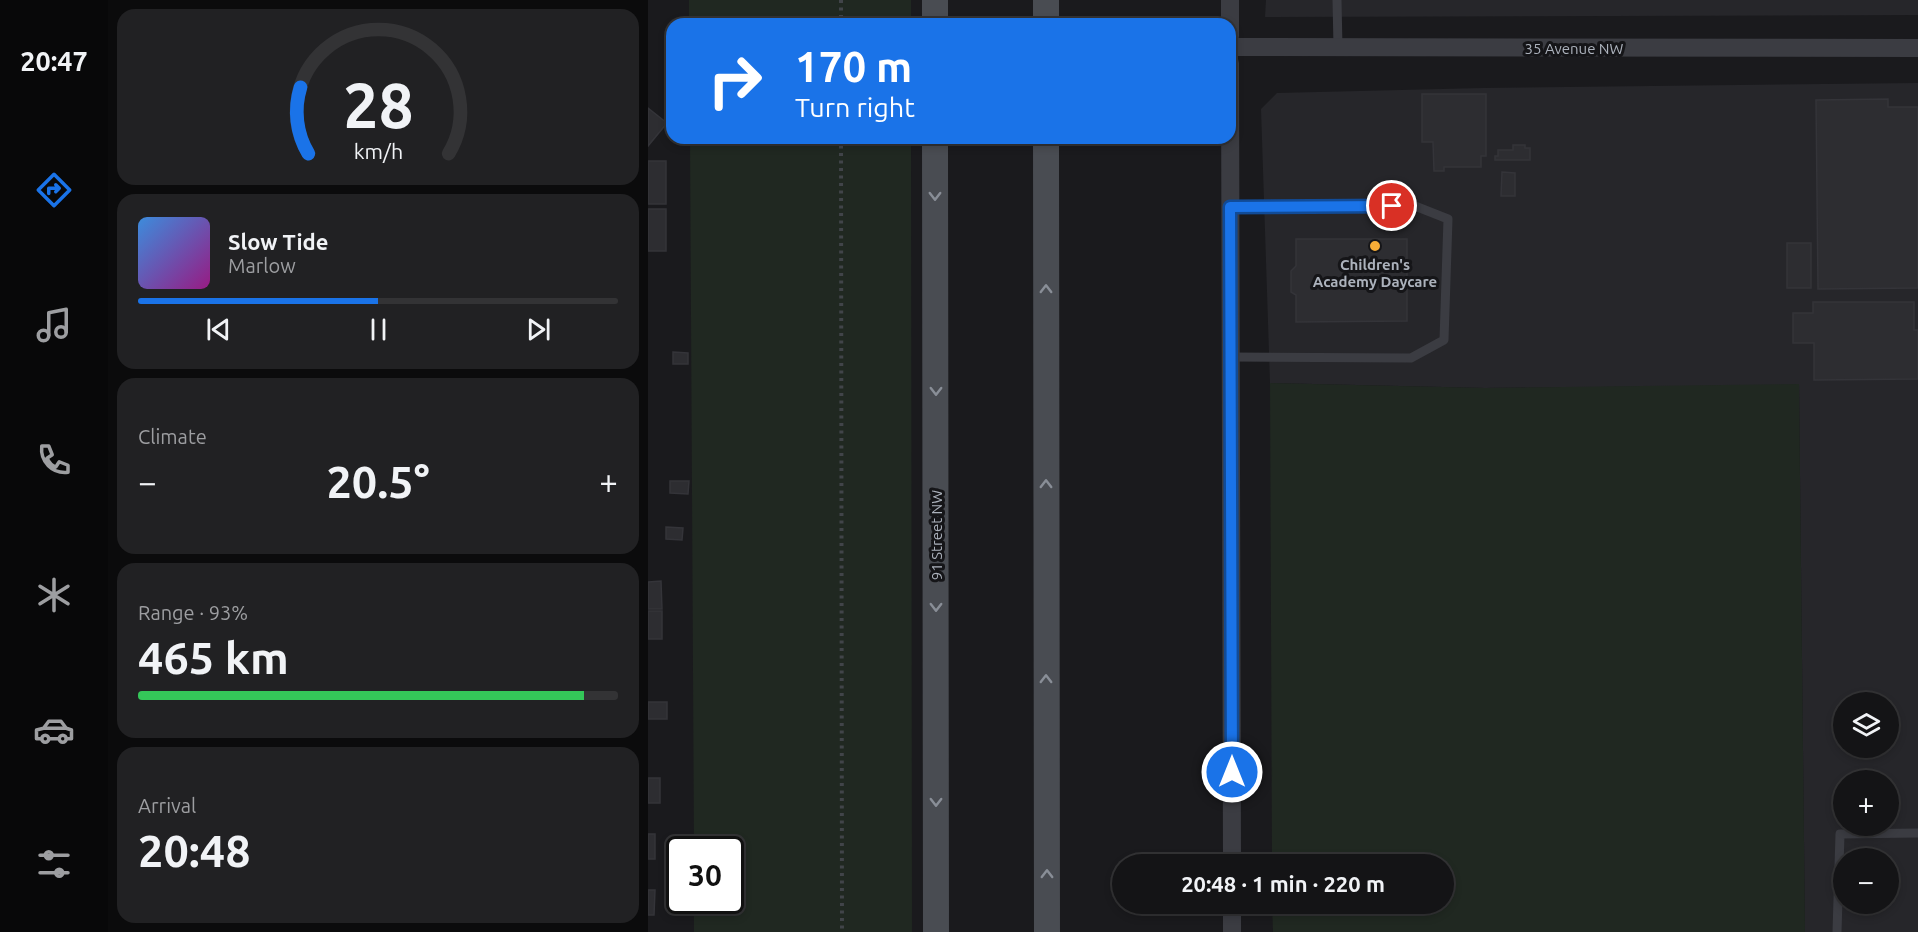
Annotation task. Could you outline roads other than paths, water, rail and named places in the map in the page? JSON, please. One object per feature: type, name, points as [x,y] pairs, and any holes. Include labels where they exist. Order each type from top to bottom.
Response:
[{"type":"main road","points":[[935,0],[935,18]]},
{"type":"main road","points":[[1046,0],[1046,18]]},
{"type":"main road","name":"91 Street NW","points":[[935,144],[936,932]]},
{"type":"main road","points":[[1046,144],[1047,932]]},
{"type":"main road","points":[[1046,191],[1062,144]]},
{"type":"street","points":[[1230,0],[1230,18]]},
{"type":"street","name":"35 Avenue NW","points":[[1236,47],[1918,48]]},
{"type":"street","points":[[1230,144],[1232,854]]},
{"type":"street","points":[[1232,914],[1232,932]]},
{"type":"lane","points":[[1337,0],[1338,47]]},
{"type":"lane","points":[[1230,207],[1415,206],[1448,219],[1444,340],[1412,358],[1231,357]]},
{"type":"lane","points":[[1837,932],[1840,834],[1918,833]]},
{"type":"place","name":"Children's Academy Daycare","points":[[1375,246]]}]
